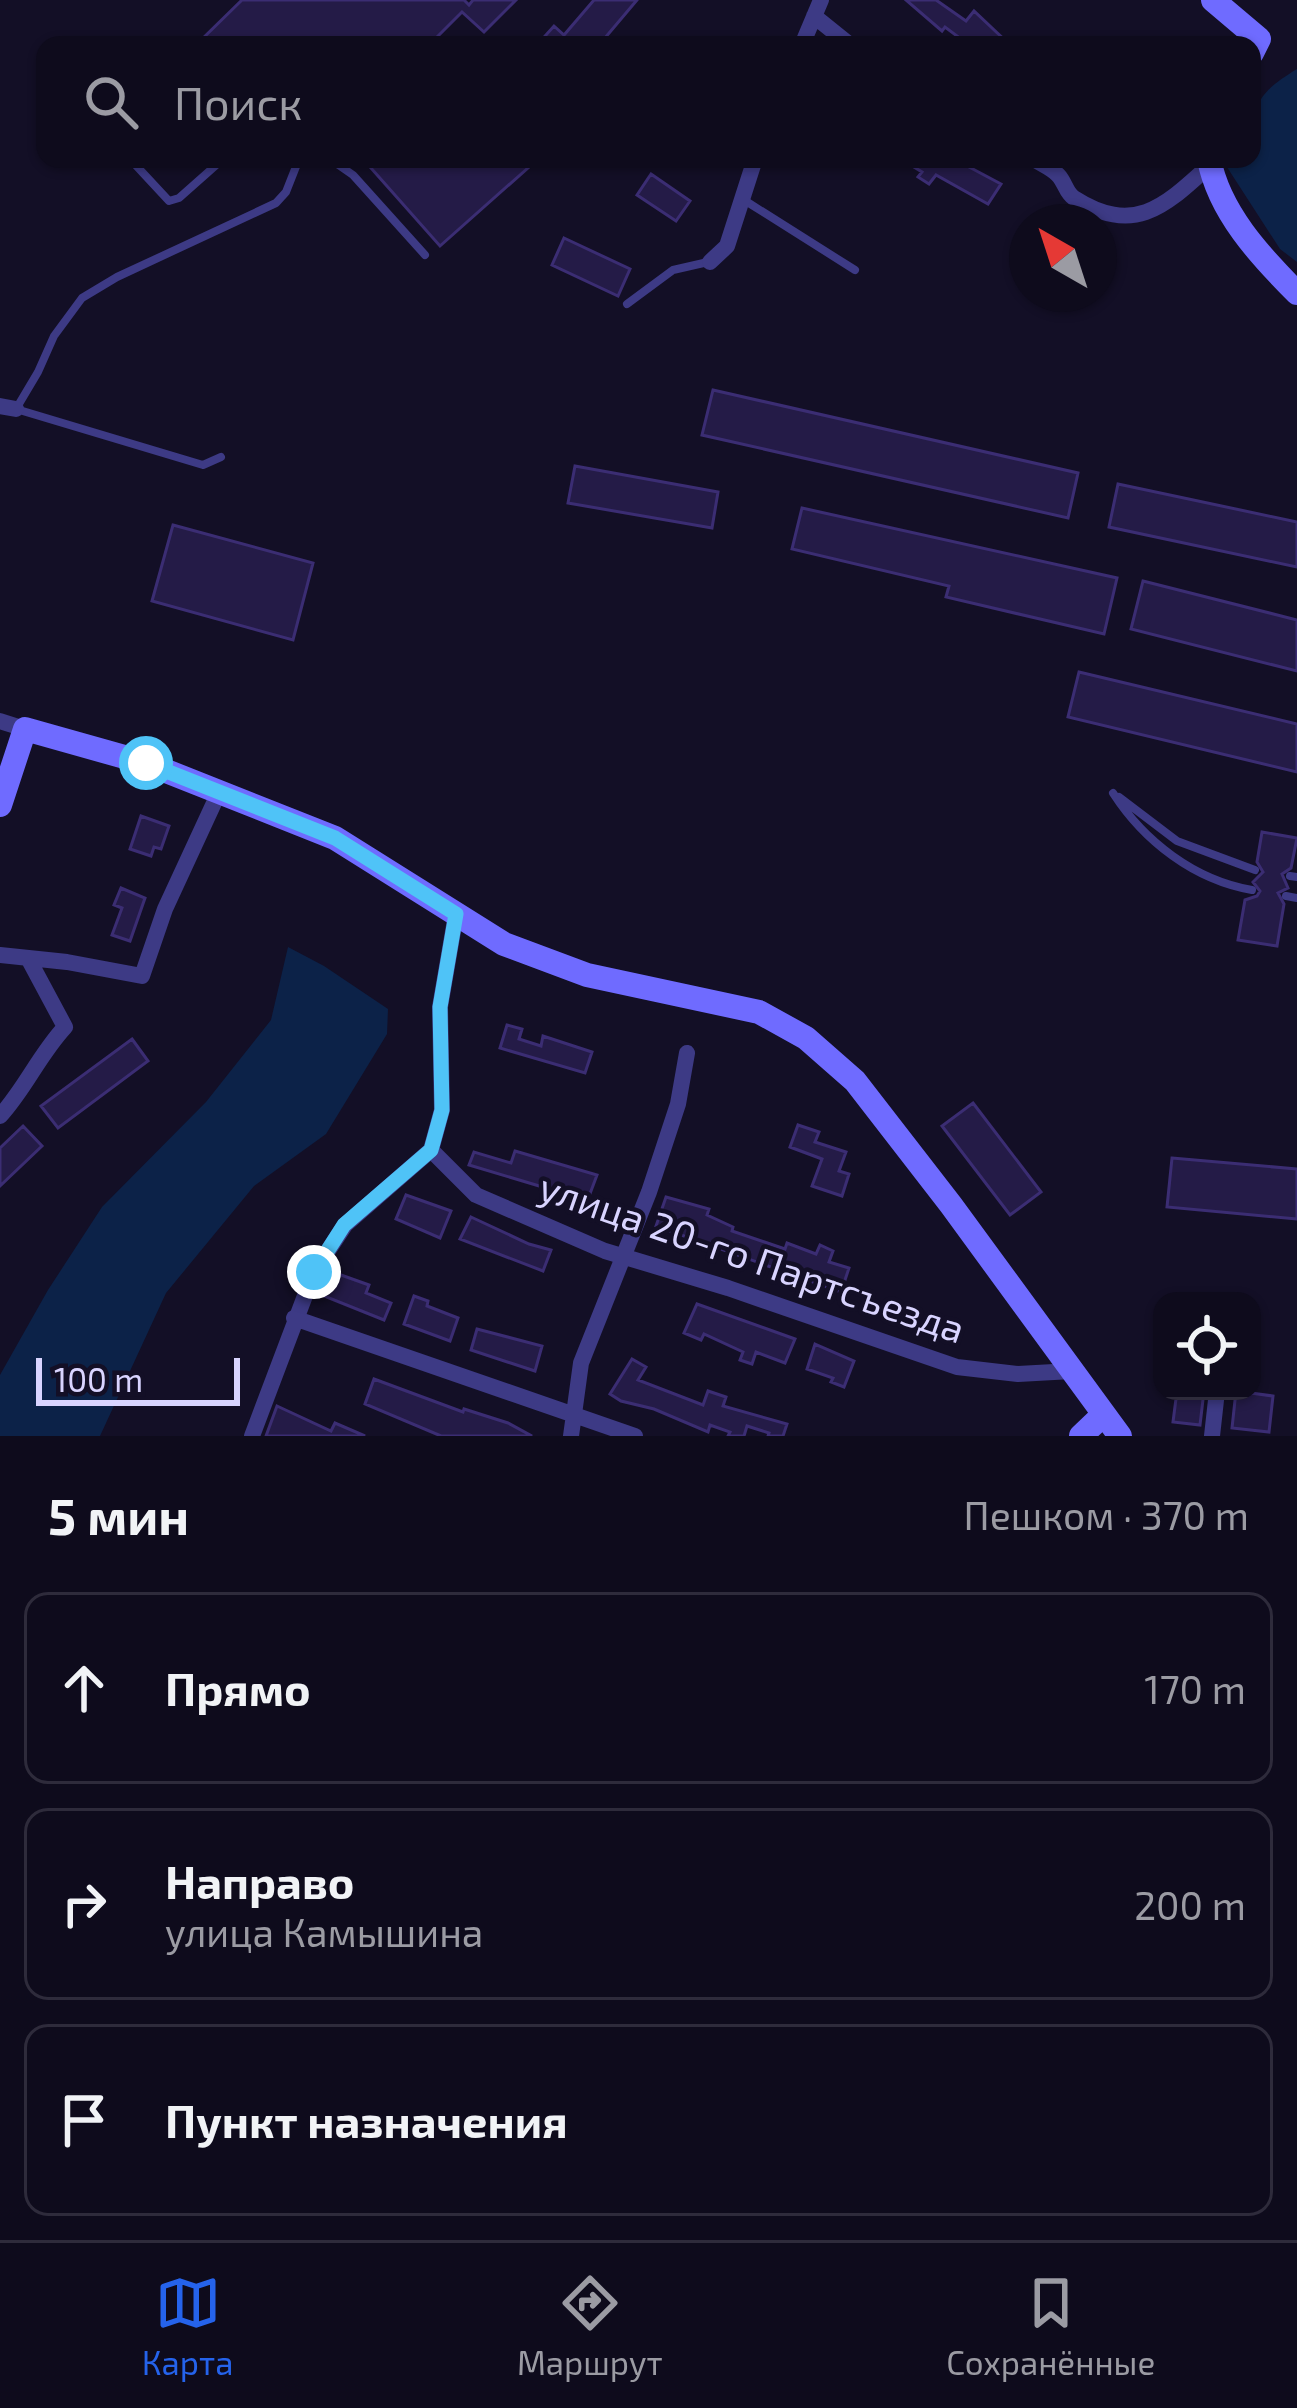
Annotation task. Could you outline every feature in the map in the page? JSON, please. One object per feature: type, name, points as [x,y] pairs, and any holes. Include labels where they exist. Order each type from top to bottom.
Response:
[{"type":"street","points":[[1213,0],[1255,36]]},
{"type":"street","points":[[806,36],[818,8],[842,36]]},
{"type":"street","points":[[710,262],[727,246],[752,168]]},
{"type":"street","points":[[1049,168],[1071,196],[1110,212],[1141,216],[1166,206],[1204,168]]},
{"type":"street","points":[[1213,168],[1254,250],[1297,292]]},
{"type":"street","points":[[0,721],[146,763],[335,838],[504,944],[587,975],[759,1012],[806,1038],[855,1081],[1120,1436]]},
{"type":"street","points":[[0,805],[25,729]]},
{"type":"street","points":[[0,955],[142,976],[164,909],[220,790]]},
{"type":"street","points":[[251,1436],[314,1272],[344,1225],[431,1150],[442,1110],[440,1007],[456,914]]},
{"type":"street","points":[[0,1116],[40,1054],[64,1027],[28,958]]},
{"type":"street","points":[[571,1436],[581,1363],[649,1192],[678,1104],[687,1053]]},
{"type":"street","name":"улица 20-го Партсъезда","points":[[431,1150],[476,1195],[622,1256],[957,1367],[1018,1375],[1072,1371]]},
{"type":"street","points":[[295,1318],[634,1436]]},
{"type":"street","points":[[1212,1436],[1215,1400]]},
{"type":"street","points":[[1081,1436],[1103,1414]]},
{"type":"lane","points":[[138,168],[169,201],[179,198],[213,168]]},
{"type":"lane","points":[[221,458],[203,465],[8,407],[38,372],[54,336],[82,298],[276,203],[295,168]]},
{"type":"lane","points":[[342,168],[425,255]]},
{"type":"lane","points":[[742,199],[855,269]]},
{"type":"lane","points":[[627,304],[673,270],[710,262]]},
{"type":"lane","points":[[1252,890],[1192,869],[1172,856],[1113,793],[1177,841],[1256,870]]},
{"type":"water","points":[[1297,69],[1297,262],[1280,249],[1228,168],[1261,168],[1261,100]]},
{"type":"water","points":[[288,947],[388,1009],[387,1034],[326,1134],[254,1186],[166,1293],[100,1436],[0,1436],[0,1375],[48,1290],[102,1207],[206,1102],[271,1020]]},
{"type":"building","points":[[242,0],[464,0],[469,5],[473,0],[516,0],[484,32],[462,12],[438,36],[205,36]]},
{"type":"building","points":[[594,0],[637,0],[607,36],[545,36],[554,26],[564,35]]},
{"type":"building","points":[[906,0],[936,0],[966,21],[974,11],[1000,36],[957,36],[945,27],[942,31]]},
{"type":"building","points":[[371,168],[528,168],[440,246]]},
{"type":"building","points":[[916,168],[971,168],[1001,184],[988,204],[936,175],[929,184],[918,177],[922,172]]},
{"type":"building","points":[[651,174],[690,201],[676,221],[637,195]]},
{"type":"building","points":[[564,238],[630,269],[618,296],[552,265]]},
{"type":"building","points":[[713,390],[1078,473],[1068,518],[702,435]]},
{"type":"building","points":[[575,466],[718,492],[712,528],[568,503]]},
{"type":"building","points":[[1118,484],[1297,522],[1297,567],[1109,527]]},
{"type":"building","points":[[802,508],[1117,578],[1104,634],[946,597],[949,586],[792,549]]},
{"type":"building","points":[[173,525],[313,563],[293,640],[152,601]]},
{"type":"building","points":[[1143,581],[1297,620],[1297,671],[1131,629]]},
{"type":"building","points":[[1079,672],[1297,724],[1297,772],[1068,717]]},
{"type":"building","points":[[141,816],[169,826],[161,849],[154,847],[151,856],[130,849]]},
{"type":"building","points":[[1262,832],[1297,838],[1291,868],[1282,874],[1288,888],[1278,893],[1284,904],[1277,946],[1238,940],[1245,900],[1260,891],[1253,882],[1263,872],[1257,862]]},
{"type":"building","points":[[121,888],[145,898],[130,941],[112,935],[122,908],[114,905]]},
{"type":"building","points":[[507,1025],[522,1029],[519,1039],[541,1046],[543,1036],[592,1052],[585,1073],[500,1048]]},
{"type":"building","points":[[132,1039],[148,1061],[58,1128],[41,1106]]},
{"type":"building","points":[[973,1103],[1041,1192],[1010,1215],[942,1126]]},
{"type":"building","points":[[798,1125],[819,1132],[815,1142],[846,1152],[839,1171],[849,1174],[842,1196],[812,1186],[822,1159],[790,1147]]},
{"type":"building","points":[[23,1126],[42,1146],[0,1186],[0,1148]]},
{"type":"building","points":[[515,1151],[597,1175],[588,1199],[469,1165],[474,1152],[511,1163]]},
{"type":"building","points":[[1172,1158],[1297,1169],[1297,1219],[1167,1207]]},
{"type":"building","points":[[406,1195],[451,1211],[440,1238],[396,1219]]},
{"type":"building","points":[[666,1197],[709,1209],[707,1215],[733,1227],[732,1231],[785,1249],[787,1243],[816,1254],[820,1245],[833,1251],[829,1262],[849,1268],[841,1292],[656,1226]]},
{"type":"building","points":[[471,1217],[551,1250],[543,1271],[460,1239]]},
{"type":"building","points":[[330,1271],[369,1285],[366,1293],[391,1303],[384,1320],[319,1294]]},
{"type":"building","points":[[414,1296],[458,1318],[450,1341],[404,1324]]},
{"type":"building","points":[[697,1304],[795,1339],[785,1363],[756,1352],[752,1364],[740,1360],[743,1352],[704,1334],[701,1340],[684,1333]]},
{"type":"building","points":[[477,1329],[542,1346],[535,1371],[471,1350]]},
{"type":"building","points":[[815,1344],[854,1361],[844,1387],[807,1369]]},
{"type":"building","points":[[632,1359],[646,1367],[638,1380],[703,1405],[708,1391],[726,1397],[723,1406],[787,1424],[783,1436],[768,1436],[747,1426],[744,1436],[728,1436],[730,1432],[710,1425],[708,1432],[621,1401],[610,1394]]},
{"type":"building","points":[[374,1379],[508,1423],[532,1436],[441,1436],[365,1404]]},
{"type":"building","points":[[1273,1396],[1269,1432],[1232,1428],[1235,1400]]},
{"type":"building","points":[[1176,1400],[1203,1400],[1200,1425],[1173,1422]]},
{"type":"building","points":[[277,1406],[331,1431],[335,1423],[365,1436],[266,1436]]},
{"type":"route","points":[[146,763],[335,838],[456,914],[440,1007],[442,1110],[431,1150],[344,1225],[314,1272]]}]
